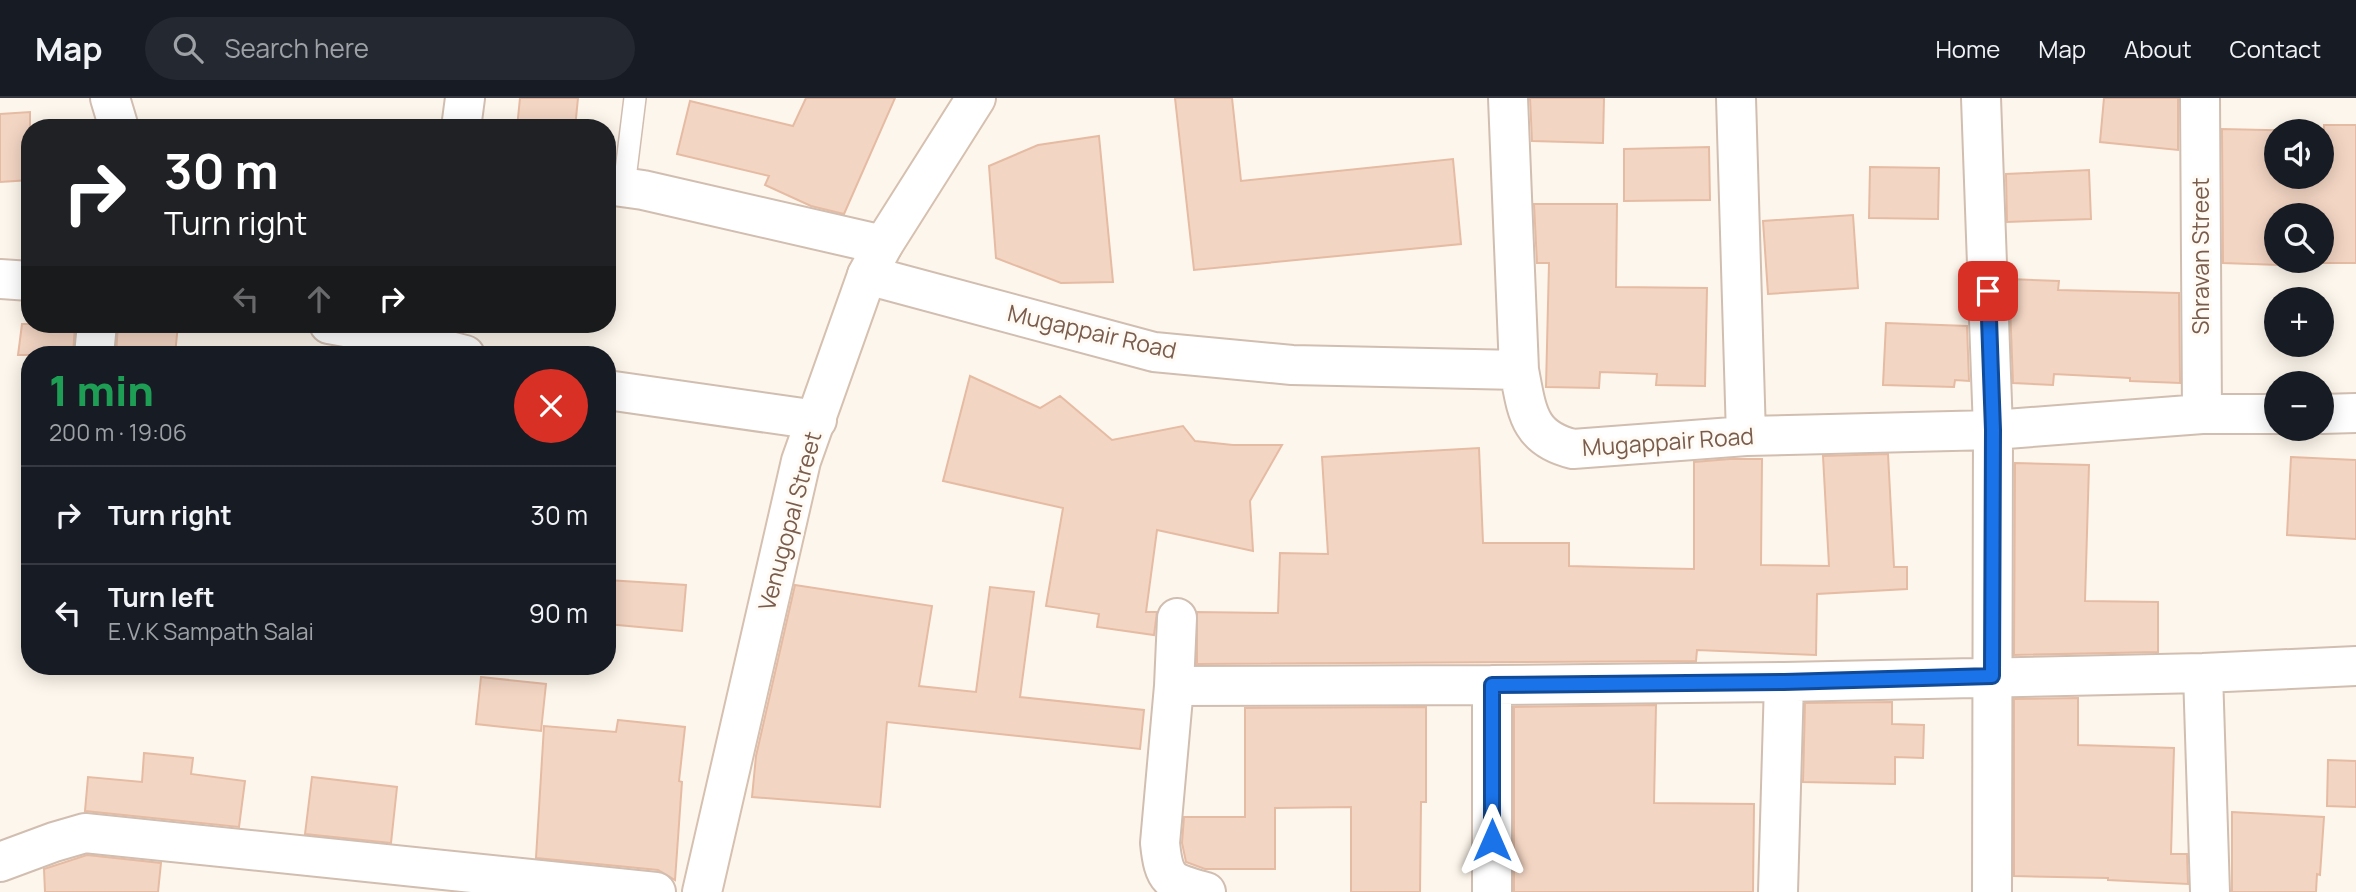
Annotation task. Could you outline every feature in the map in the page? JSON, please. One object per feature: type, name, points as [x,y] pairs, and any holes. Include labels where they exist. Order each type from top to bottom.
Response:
[{"type":"street","points":[[110,98],[116,119]]},
{"type":"street","points":[[462,119],[465,98]]},
{"type":"street","name":"Venugopal Street","points":[[702,892],[802,461],[875,260],[976,98]]},
{"type":"street","points":[[1508,98],[1519,370]]},
{"type":"street","points":[[1737,98],[1746,436]]},
{"type":"street","points":[[1981,98],[1993,430],[1992,892]]},
{"type":"street","name":"Shravan Street","points":[[2200,98],[2202,414]]},
{"type":"street","name":"Mugappair Road","points":[[616,186],[875,260],[1154,352],[1292,365],[1519,370],[1527,409],[1538,431],[1553,444],[1573,449],[1746,436],[1993,430],[2202,414],[2264,414]]},
{"type":"street","points":[[0,279],[21,280]]},
{"type":"street","points":[[378,333],[429,346]]},
{"type":"street","points":[[616,391],[817,420]]},
{"type":"street","points":[[2334,414],[2356,413]]},
{"type":"street","points":[[1177,618],[1160,844],[1162,864],[1168,878],[1183,886],[1206,892]]},
{"type":"street","points":[[1174,685],[1784,682],[2203,673],[2356,666]]},
{"type":"street","points":[[2203,673],[2210,892]]},
{"type":"street","points":[[1779,892],[1784,682]]},
{"type":"street","points":[[1492,685],[1492,892]]},
{"type":"street","points":[[0,862],[85,833],[656,892]]},
{"type":"lane","points":[[616,182],[635,98]]},
{"type":"building","points":[[520,98],[578,98],[576,119],[518,119]]},
{"type":"building","points":[[806,98],[895,98],[844,214],[811,206],[765,185],[769,176],[677,154],[690,101],[793,126]]},
{"type":"building","points":[[1175,98],[1232,98],[1241,181],[1453,159],[1461,244],[1194,270]]},
{"type":"building","points":[[1530,98],[1604,98],[1603,143],[1532,141]]},
{"type":"building","points":[[2104,98],[2178,98],[2178,150],[2100,142]]},
{"type":"building","points":[[30,112],[30,119],[21,119],[21,181],[0,182],[0,114]]},
{"type":"building","points":[[2334,125],[2356,125],[2356,263],[2334,263],[2334,203],[2264,203],[2264,264],[2223,263],[2222,129],[2264,130],[2264,189],[2334,189]]},
{"type":"building","points":[[1099,136],[1113,282],[1061,283],[996,258],[989,166],[1038,145]]},
{"type":"building","points":[[1709,147],[1710,200],[1624,201],[1624,149]]},
{"type":"building","points":[[1870,167],[1939,168],[1938,219],[1869,218]]},
{"type":"building","points":[[2089,170],[2091,219],[2007,222],[2006,174]]},
{"type":"building","points":[[1534,204],[1617,204],[1616,287],[1707,288],[1705,386],[1656,385],[1657,374],[1600,372],[1599,388],[1546,387],[1549,263],[1537,263]]},
{"type":"building","points":[[1853,215],[1858,288],[1768,294],[1763,221]]},
{"type":"building","points":[[2009,279],[2059,281],[2058,290],[2179,293],[2180,383],[2054,374],[2053,385],[2013,383]]},
{"type":"building","points":[[1886,323],[1967,326],[1969,381],[1955,380],[1954,387],[1883,385]]},
{"type":"building","points":[[21,332],[74,333],[74,346],[21,346],[21,355],[18,355]]},
{"type":"building","points":[[117,333],[177,333],[176,346],[117,346]]},
{"type":"building","points":[[970,376],[1040,408],[1060,396],[1112,440],[1183,426],[1195,441],[1233,445],[1282,445],[1250,501],[1253,551],[1157,530],[1146,612],[1157,612],[1154,635],[1097,627],[1099,614],[1046,606],[1063,508],[943,481]]},
{"type":"building","points":[[1479,448],[1483,543],[1569,543],[1569,566],[1694,569],[1694,462],[1762,459],[1761,565],[1829,566],[1823,456],[1888,454],[1894,567],[1907,567],[1907,589],[1817,594],[1816,655],[1697,650],[1696,661],[1197,664],[1197,612],[1278,613],[1280,553],[1328,554],[1322,457]]},
{"type":"building","points":[[2291,457],[2356,460],[2356,539],[2287,535]]},
{"type":"building","points":[[2015,463],[2089,465],[2085,601],[2158,602],[2158,652],[2014,655]]},
{"type":"building","points":[[616,581],[686,585],[682,631],[616,625]]},
{"type":"building","points":[[795,585],[932,606],[919,686],[976,692],[990,587],[1034,592],[1020,697],[1144,710],[1140,749],[887,722],[880,807],[752,797],[756,756]]},
{"type":"building","points":[[481,677],[546,684],[541,731],[476,724]]},
{"type":"building","points":[[2078,698],[2078,745],[2174,748],[2171,854],[2187,854],[2188,884],[2108,878],[2014,876],[2014,699]]},
{"type":"building","points":[[1892,702],[1892,724],[1924,725],[1923,758],[1895,757],[1895,784],[1803,782],[1805,703]]},
{"type":"building","points":[[1656,705],[1654,803],[1754,804],[1753,892],[1514,892],[1514,707]]},
{"type":"building","points":[[1426,707],[1426,802],[1421,802],[1420,892],[1351,892],[1351,807],[1275,808],[1275,869],[1205,869],[1186,862],[1182,843],[1184,817],[1245,817],[1245,708]]},
{"type":"building","points":[[618,720],[685,727],[679,781],[682,782],[675,880],[658,870],[536,858],[544,726],[616,732]]},
{"type":"building","points":[[144,753],[193,758],[191,774],[245,781],[239,827],[85,811],[88,777],[142,782]]},
{"type":"building","points":[[2328,760],[2356,761],[2356,807],[2327,806]]},
{"type":"building","points":[[312,777],[397,787],[391,843],[305,834]]},
{"type":"building","points":[[2232,812],[2324,817],[2320,875],[2317,874],[2316,892],[2232,892]]},
{"type":"building","points":[[87,855],[161,863],[158,892],[45,892],[44,869]]},
{"type":"route","points":[[1492,840],[1492,685],[1784,682],[1992,676],[1993,430],[1988,291]]}]
